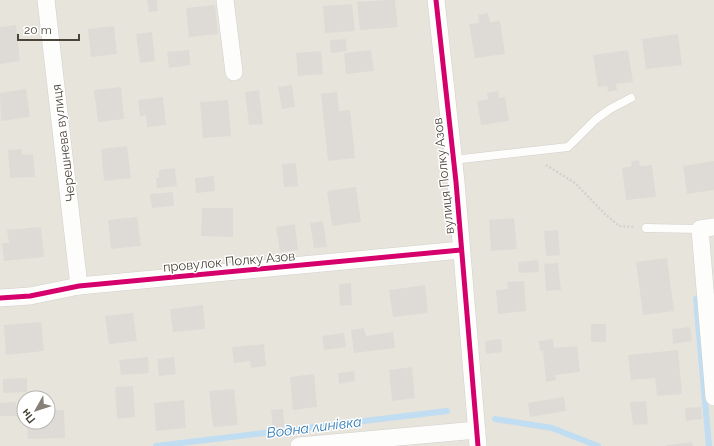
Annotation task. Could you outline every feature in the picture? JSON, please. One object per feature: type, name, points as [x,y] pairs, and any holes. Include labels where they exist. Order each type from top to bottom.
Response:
[{"type":"street","name":"Черешнева вулиця","points":[[46,0],[79,286]]},
{"type":"street","points":[[225,0],[234,72]]},
{"type":"street","name":"вулиця Полку Азов","points":[[436,0],[453,160],[478,438]]},
{"type":"street","points":[[707,228],[714,397]]},
{"type":"street","name":"провулок Полку Азов","points":[[0,298],[30,296],[79,286],[461,250]]},
{"type":"street","points":[[299,446],[478,438]]},
{"type":"lane","points":[[453,160],[568,147],[595,120],[610,109],[631,98]]},
{"type":"lane","points":[[646,228],[707,228]]},
{"type":"path","points":[[529,152],[542,163],[575,183],[605,214],[619,226],[646,228]]},
{"type":"shaded area","points":[[0,0],[714,0],[714,446],[0,446]]},
{"type":"building","points":[[147,0],[157,0],[158,11],[149,12]]},
{"type":"building","points":[[395,0],[398,27],[360,30],[357,2]]},
{"type":"building","points":[[352,4],[355,31],[325,33],[323,6]]},
{"type":"building","points":[[215,5],[218,34],[189,37],[186,8]]},
{"type":"building","points":[[488,13],[490,22],[500,21],[505,54],[475,58],[469,24],[479,23],[478,15]]},
{"type":"building","points":[[16,25],[20,61],[0,64],[0,27]]},
{"type":"building","points":[[114,26],[117,54],[91,57],[88,29]]},
{"type":"building","points":[[152,32],[155,61],[140,63],[136,34]]},
{"type":"building","points":[[678,34],[682,65],[646,69],[642,39]]},
{"type":"building","points":[[346,39],[347,51],[331,53],[330,40]]},
{"type":"building","points":[[189,50],[190,65],[169,68],[167,52]]},
{"type":"building","points":[[371,50],[374,71],[346,74],[344,53]]},
{"type":"building","points":[[628,50],[633,82],[616,84],[617,90],[608,92],[607,86],[598,87],[593,55]]},
{"type":"building","points":[[321,51],[323,74],[298,76],[296,53]]},
{"type":"building","points":[[292,85],[295,107],[282,109],[278,87]]},
{"type":"building","points":[[121,87],[124,119],[98,122],[94,90]]},
{"type":"building","points":[[26,89],[30,117],[1,121],[0,93]]},
{"type":"building","points":[[259,90],[263,124],[249,125],[245,92]]},
{"type":"building","points":[[498,91],[499,98],[505,97],[509,121],[481,125],[477,101],[488,99],[487,93]]},
{"type":"building","points":[[337,92],[339,111],[350,110],[355,158],[328,161],[321,94]]},
{"type":"building","points":[[163,97],[166,125],[147,127],[146,115],[140,116],[138,100]]},
{"type":"building","points":[[228,100],[231,136],[203,138],[200,102]]},
{"type":"building","points":[[127,146],[131,178],[104,181],[101,149]]},
{"type":"building","points":[[22,149],[22,155],[33,154],[35,177],[10,178],[8,150]]},
{"type":"building","points":[[639,160],[640,166],[652,165],[656,197],[626,200],[622,168],[632,166],[631,161]]},
{"type":"building","points":[[714,161],[714,190],[687,194],[683,166]]},
{"type":"building","points":[[296,163],[298,186],[284,187],[282,164]]},
{"type":"building","points":[[175,168],[177,186],[157,188],[156,178],[159,178],[159,170]]},
{"type":"building","points":[[214,176],[215,191],[196,193],[195,178]]},
{"type":"building","points":[[356,187],[361,222],[332,226],[327,191]]},
{"type":"building","points":[[173,192],[174,206],[152,208],[150,194]]},
{"type":"building","points":[[202,208],[233,208],[233,237],[201,236]]},
{"type":"building","points":[[137,217],[141,246],[111,249],[108,220]]},
{"type":"building","points":[[514,218],[517,249],[491,251],[489,220]]},
{"type":"building","points":[[323,221],[327,247],[314,248],[310,223]]},
{"type":"building","points":[[295,224],[298,250],[280,252],[276,227]]},
{"type":"building","points":[[41,227],[44,257],[4,261],[2,243],[9,243],[7,230]]},
{"type":"building","points":[[558,230],[560,255],[546,256],[544,231]]},
{"type":"building","points":[[667,258],[674,311],[643,315],[636,262]]},
{"type":"building","points":[[538,260],[539,272],[519,273],[518,262]]},
{"type":"building","points":[[558,263],[561,290],[546,291],[544,264]]},
{"type":"building","points":[[524,281],[526,311],[498,314],[496,290],[508,289],[507,282]]},
{"type":"building","points":[[351,283],[352,305],[340,306],[339,284]]},
{"type":"building","points":[[425,285],[428,313],[393,317],[389,290]]},
{"type":"building","points":[[203,305],[205,329],[173,332],[170,309]]},
{"type":"building","points":[[133,313],[137,341],[109,344],[105,316]]},
{"type":"building","points":[[41,322],[44,351],[6,355],[4,325]]},
{"type":"building","points":[[591,324],[606,324],[606,342],[591,342]]},
{"type":"building","points":[[690,327],[692,341],[673,344],[672,329]]},
{"type":"building","points":[[364,328],[366,336],[393,332],[395,348],[354,353],[351,330]]},
{"type":"building","points":[[344,333],[346,347],[324,350],[322,336]]},
{"type":"building","points":[[501,339],[502,352],[486,354],[485,341]]},
{"type":"building","points":[[553,339],[554,348],[577,346],[580,372],[555,375],[556,380],[546,382],[543,351],[540,351],[539,341]]},
{"type":"building","points":[[264,344],[266,366],[251,368],[250,361],[234,363],[232,347]]},
{"type":"building","points":[[678,350],[682,394],[657,396],[655,378],[631,380],[628,355]]},
{"type":"building","points":[[148,357],[149,373],[121,375],[119,360]]},
{"type":"building","points":[[174,357],[176,374],[159,376],[157,359]]},
{"type":"building","points":[[412,367],[415,398],[392,401],[389,370]]},
{"type":"building","points":[[354,371],[355,381],[339,384],[338,373]]},
{"type":"building","points":[[314,374],[317,407],[293,410],[290,377]]},
{"type":"building","points":[[27,378],[27,390],[16,390],[16,392],[3,393],[3,379]]},
{"type":"building","points":[[133,386],[135,417],[117,419],[115,387]]},
{"type":"building","points":[[234,389],[238,425],[213,427],[209,391]]},
{"type":"building","points":[[564,397],[566,411],[530,417],[528,403]]},
{"type":"building","points":[[184,400],[186,428],[156,431],[154,403]]},
{"type":"building","points":[[646,401],[648,424],[633,425],[630,402]]},
{"type":"building","points":[[16,402],[16,416],[0,416],[0,403]]},
{"type":"building","points":[[701,407],[702,419],[686,421],[685,408]]},
{"type":"building","points":[[283,409],[285,430],[273,431],[271,410]]},
{"type":"building","points":[[56,410],[64,410],[65,438],[28,439],[27,430],[56,430]]},
{"type":"building","points":[[692,442],[693,446],[667,446],[667,445]]},
{"type":"waterway","points":[[696,299],[709,446]]},
{"type":"waterway","name":"Водна линівка","points":[[156,446],[447,411]]},
{"type":"waterway","name":"Водна линівка","points":[[495,419],[552,428],[598,446]]},
{"type":"cycle path","points":[[436,0],[456,182],[478,446]]},
{"type":"cycle path","points":[[0,298],[30,296],[79,286],[461,250]]}]
